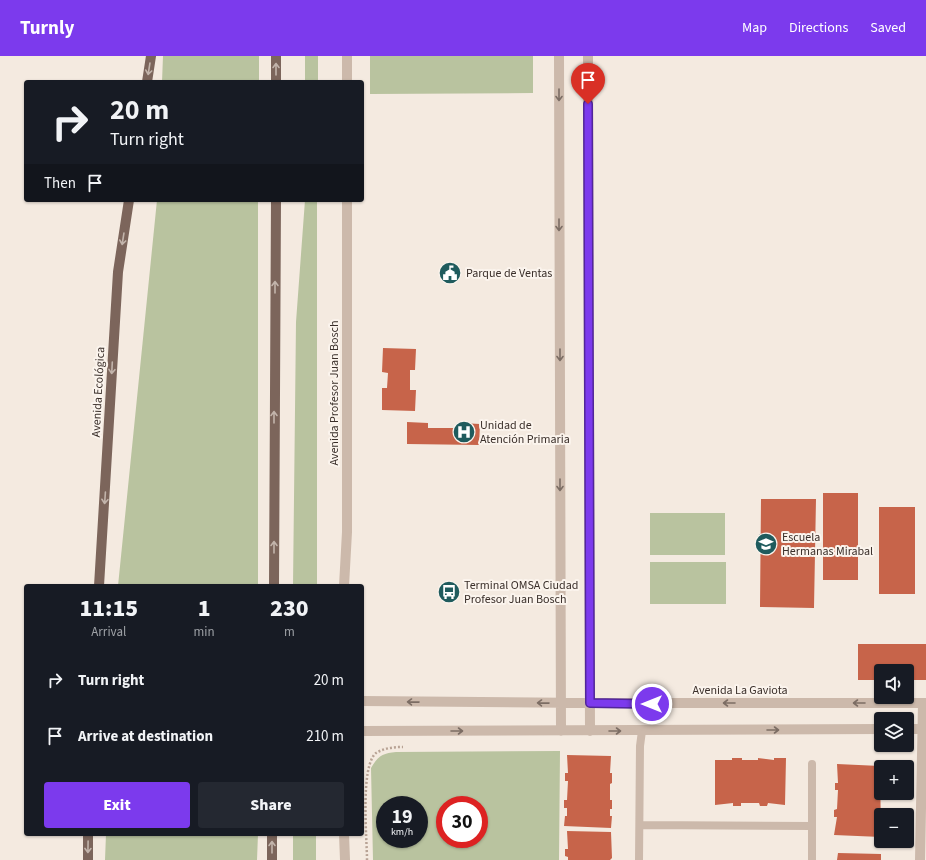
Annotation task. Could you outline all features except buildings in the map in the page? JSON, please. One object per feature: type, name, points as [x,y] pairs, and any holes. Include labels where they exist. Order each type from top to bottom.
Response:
[{"type":"main road","points":[[147,80],[151,56]]},
{"type":"main road","points":[[276,56],[276,80]]},
{"type":"main road","name":"Avenida Ecológica","points":[[99,584],[118,272],[129,202]]},
{"type":"main road","points":[[274,584],[276,202]]},
{"type":"main road","points":[[88,836],[88,860]]},
{"type":"main road","points":[[272,836],[272,860]]},
{"type":"street","points":[[346,56],[346,80]]},
{"type":"street","points":[[559,56],[561,731]]},
{"type":"street","points":[[588,56],[590,731]]},
{"type":"street","name":"Avenida Profesor Juan Bosch","points":[[344,584],[347,532],[347,202]]},
{"type":"street","name":"Avenida La Gaviota","points":[[364,701],[560,703],[924,703]]},
{"type":"street","points":[[920,860],[924,703]]},
{"type":"street","points":[[914,729],[924,728]]},
{"type":"street","points":[[364,731],[874,729]]},
{"type":"street","points":[[344,836],[345,860]]},
{"type":"lane","points":[[639,860],[640,746],[642,731]]},
{"type":"lane","points":[[812,764],[812,860]]},
{"type":"lane","points":[[640,825],[812,826]]},
{"type":"path","points":[[367,860],[366,778],[369,764],[376,753],[390,748],[405,747]]},
{"type":"green space","points":[[163,56],[259,56],[259,80],[162,80]]},
{"type":"green space","points":[[305,56],[318,56],[318,80],[305,80]]},
{"type":"green space","points":[[370,56],[533,56],[533,93],[370,94]]},
{"type":"green space","points":[[157,202],[258,202],[258,584],[118,584]]},
{"type":"green space","points":[[305,202],[317,202],[317,584],[293,584],[296,322]]},
{"type":"green space","points":[[650,513],[725,513],[725,555],[650,555]]},
{"type":"green space","points":[[650,562],[726,562],[726,604],[650,604]]},
{"type":"green space","points":[[560,751],[559,860],[373,860],[371,768],[381,756],[388,753]]},
{"type":"green space","points":[[106,836],[258,836],[257,860],[105,860]]},
{"type":"green space","points":[[293,836],[316,836],[316,860],[293,860]]},
{"type":"place","name":"Parque de Ventas","points":[[450,273]]},
{"type":"place","name":"Unidad de Atención Primaria","points":[[464,432]]},
{"type":"place","name":"Escuela Hermanas Mirabal","points":[[766,544]]},
{"type":"place","name":"Terminal OMSA Ciudad Profesor Juan Bosch","points":[[449,592]]},
{"type":"route","points":[[588,104],[590,703],[652,704]]}]
